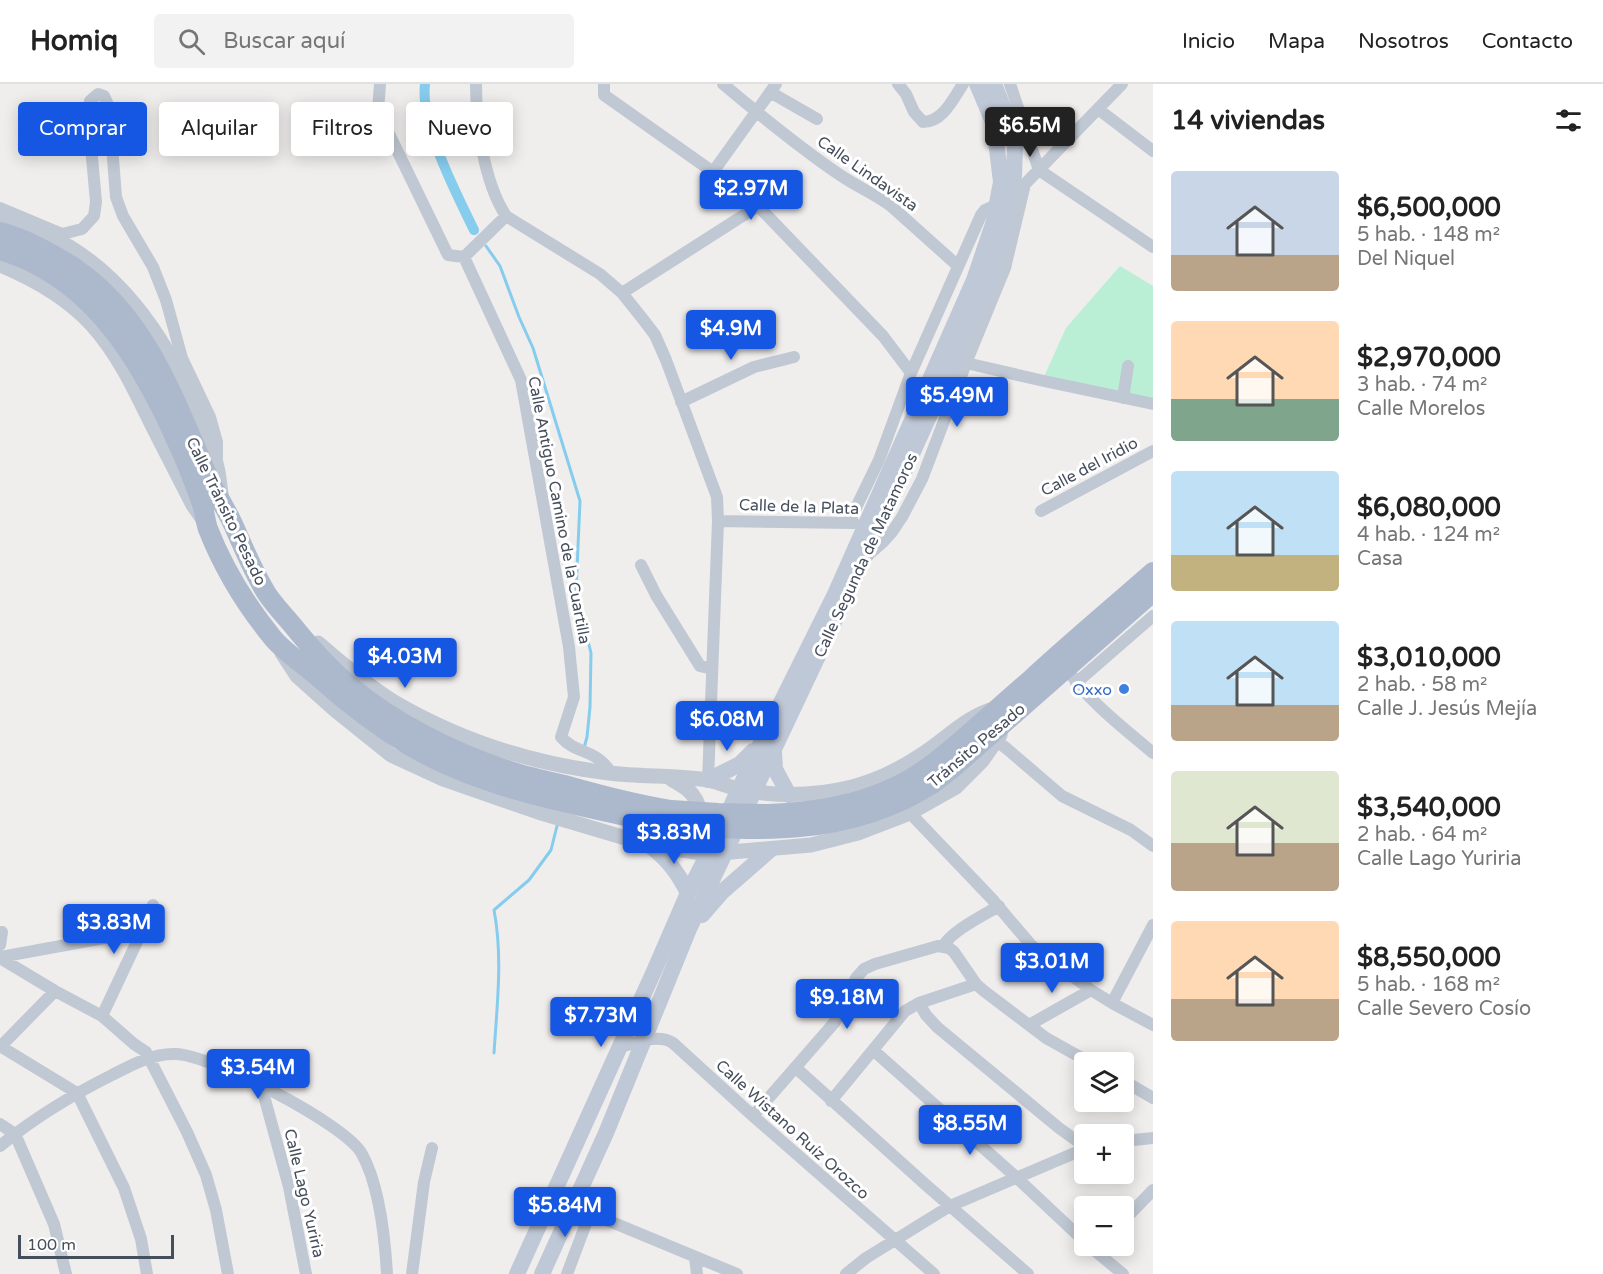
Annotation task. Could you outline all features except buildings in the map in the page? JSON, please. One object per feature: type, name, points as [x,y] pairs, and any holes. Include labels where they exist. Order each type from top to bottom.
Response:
[{"type":"main road","name":"Calle Segunda de Matamoros","points":[[977,84],[993,122],[1004,202]]},
{"type":"main road","name":"Calle Segunda de Matamoros","points":[[767,748],[974,280],[993,224],[1014,176],[1015,146],[994,84]]},
{"type":"main road","name":"Calle Tránsito Pesado","points":[[0,232],[46,249],[57,256],[93,282],[123,311],[149,348],[167,382],[207,475],[267,593],[324,662],[366,699],[392,716],[437,741],[510,771],[548,798],[617,799],[671,810],[768,814],[823,809],[859,802],[899,786],[926,779]]},
{"type":"main road","name":"Calle Tránsito Pesado","points":[[0,250],[32,262],[62,280],[83,297],[114,331],[144,374],[165,415],[193,479],[204,509],[207,526],[234,581],[274,640],[374,722],[412,747],[456,768],[548,798],[658,823]]},
{"type":"main road","name":"Calle Segunda de Matamoros","points":[[767,748],[864,558],[864,526]]},
{"type":"main road","name":"Tránsito Pesado","points":[[1001,730],[1059,653],[1153,572]]},
{"type":"main road","name":"Tránsito Pesado","points":[[658,823],[702,827],[806,827],[838,823],[900,803],[926,779],[954,767],[1071,675],[1153,592]]},
{"type":"main road","points":[[708,780],[767,748]]},
{"type":"main road","points":[[517,1274],[688,893],[708,854],[738,806],[754,791],[767,748]]},
{"type":"main road","points":[[767,748],[789,795]]},
{"type":"main road","points":[[545,1268],[606,1133],[689,929],[725,852],[738,806]]},
{"type":"main road","points":[[649,845],[666,858],[688,893]]},
{"type":"main road","points":[[689,929],[722,892],[774,849]]},
{"type":"street","points":[[380,84],[378,111],[448,255],[464,257],[506,216]]},
{"type":"street","points":[[476,84],[479,124],[489,180],[497,202],[506,216],[600,274],[622,293],[655,335],[717,497],[708,780]]},
{"type":"street","points":[[604,84],[604,95],[758,206],[883,336],[911,373]]},
{"type":"street","name":"Calle Lindavista","points":[[723,84],[837,173],[891,206],[958,266]]},
{"type":"street","points":[[898,84],[906,94],[914,112],[923,122],[932,122],[942,113],[963,84]]},
{"type":"street","points":[[1010,84],[1039,170],[1153,247]]},
{"type":"street","points":[[864,526],[879,460],[911,373],[981,216],[985,210],[1004,202],[1025,184],[1122,84]]},
{"type":"street","points":[[713,172],[773,88],[817,119]]},
{"type":"street","points":[[0,208],[63,234],[82,229],[94,216],[96,202],[88,113],[90,101],[98,94],[104,96],[109,107],[116,197],[123,216],[153,267],[166,300],[182,358],[212,425],[217,442],[217,467],[223,503]]},
{"type":"street","points":[[1098,110],[1153,151]]},
{"type":"street","points":[[864,558],[892,532],[922,479],[1005,268],[1025,184]]},
{"type":"street","points":[[622,293],[758,206]]},
{"type":"street","points":[[0,218],[47,234],[84,257],[120,289],[138,309],[178,370],[200,419],[217,467]]},
{"type":"street","name":"Calle Antiguo Camino de la Cuartilla","points":[[464,257],[521,380],[569,646],[574,697],[561,737],[569,746],[591,754],[602,761],[612,774]]},
{"type":"street","points":[[0,265],[38,283],[67,302],[92,325],[133,385],[193,505],[207,526]]},
{"type":"street","points":[[681,402],[754,367],[794,357]]},
{"type":"street","points":[[966,363],[1153,404]]},
{"type":"street","points":[[1123,398],[1128,366]]},
{"type":"street","name":"Calle del Iridio","points":[[1041,511],[1153,451]]},
{"type":"street","name":"Calle de la Plata","points":[[718,521],[864,526]]},
{"type":"street","points":[[641,565],[656,595],[700,666],[712,669]]},
{"type":"street","points":[[278,608],[338,661],[393,701],[452,732],[481,744],[591,771],[708,780],[754,791],[789,795],[814,793],[852,787],[882,777],[919,757],[977,715],[1001,730],[1062,796],[1131,830],[1153,846]]},
{"type":"street","points":[[1153,616],[1071,675],[1086,694],[1153,753]]},
{"type":"street","points":[[548,798],[583,825],[649,845],[708,854],[811,845],[858,833],[910,813],[956,787],[982,761],[1001,730]]},
{"type":"street","points":[[668,777],[693,795],[698,802],[701,815],[699,828],[692,837],[686,842],[670,847]]},
{"type":"street","points":[[754,791],[757,832],[774,849]]},
{"type":"street","points":[[910,813],[999,906],[1031,945],[1091,990],[1153,1025]]},
{"type":"street","points":[[102,1016],[153,904]]},
{"type":"street","points":[[943,947],[945,941],[952,935],[999,906]]},
{"type":"street","points":[[1112,1003],[1153,925]]},
{"type":"street","points":[[0,958],[142,931]]},
{"type":"street","points":[[753,1116],[837,1019],[856,978],[864,969],[938,946],[949,948],[954,952],[976,984],[1046,1038],[1074,1054]]},
{"type":"street","points":[[0,958],[102,1016],[146,1052],[206,1175],[216,1210],[228,1274]]},
{"type":"street","points":[[831,1101],[905,1011],[919,1003],[976,984]]},
{"type":"street","points":[[1029,1025],[1091,990]]},
{"type":"street","points":[[55,991],[0,1046],[76,1093],[124,1188],[141,1239],[147,1274]]},
{"type":"street","points":[[919,1003],[937,1027],[1074,1140]]},
{"type":"street","name":"Calle Wistano Ruíz Orozco","points":[[620,1047],[644,1040],[664,1038],[669,1040],[934,1274]]},
{"type":"street","points":[[873,1050],[1074,1230]]},
{"type":"street","points":[[0,1146],[76,1093],[138,1062],[176,1054],[210,1063],[261,1085],[307,1110],[346,1137],[361,1151],[370,1170],[380,1214],[387,1274]]},
{"type":"street","points":[[796,1068],[1028,1274]]},
{"type":"street","name":"Calle Lago Yuriria","points":[[261,1085],[289,1187],[306,1274]]},
{"type":"street","points":[[1134,1087],[1153,1098]]},
{"type":"street","points":[[0,1124],[15,1134],[54,1224],[66,1274]]},
{"type":"street","points":[[1134,1141],[1153,1138]]},
{"type":"street","points":[[412,1274],[424,1182],[432,1148]]},
{"type":"street","points":[[846,1274],[867,1258],[950,1206],[1074,1152]]},
{"type":"street","points":[[1134,1210],[1153,1190]]},
{"type":"street","points":[[551,1199],[737,1274]]},
{"type":"street","points":[[545,1268],[568,1272],[590,1213]]},
{"type":"street","points":[[1103,1256],[1123,1274]]},
{"type":"street","points":[[695,1257],[697,1274]]},
{"type":"green space","points":[[1120,266],[1153,286],[1153,401],[1043,379],[1066,328]]},
{"type":"waterway","points":[[425,84],[425,100],[434,138],[449,178],[474,230]]},
{"type":"waterway","points":[[486,246],[500,266],[533,348],[580,501],[576,592],[591,653],[590,707],[584,748]]},
{"type":"waterway","points":[[494,1053],[499,963],[494,910],[529,880],[551,850],[558,822]]},
{"type":"place","name":"Oxxo","points":[[1124,689]]}]
